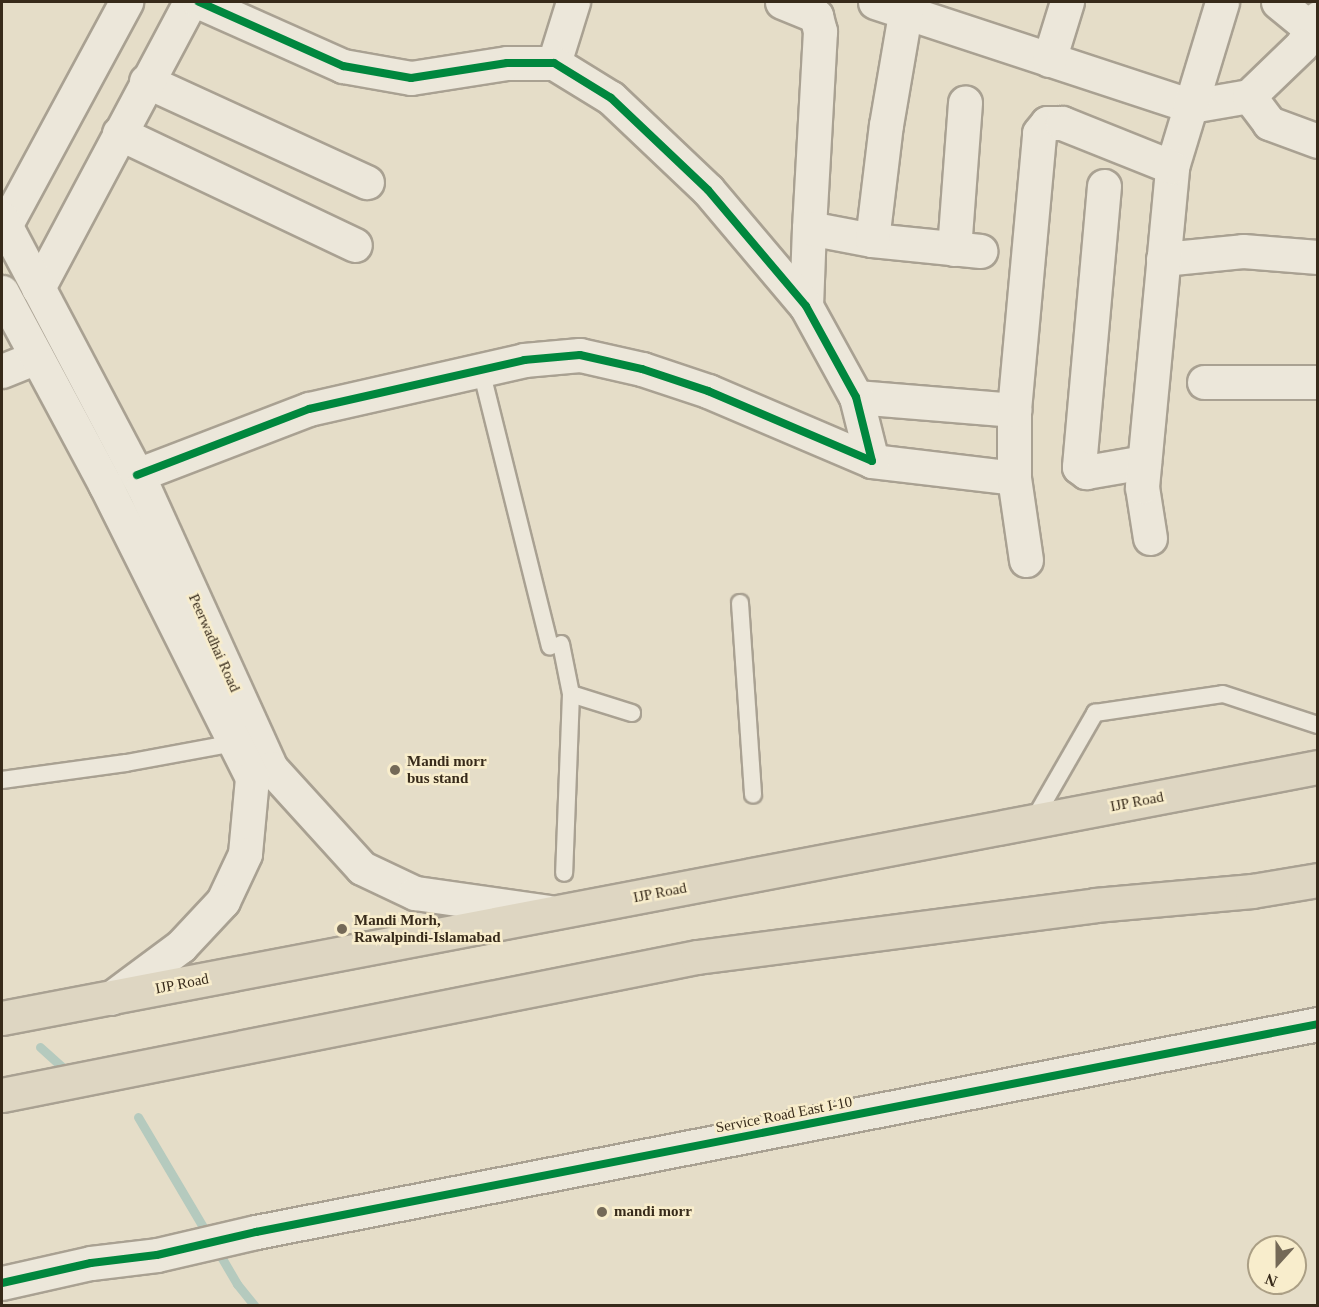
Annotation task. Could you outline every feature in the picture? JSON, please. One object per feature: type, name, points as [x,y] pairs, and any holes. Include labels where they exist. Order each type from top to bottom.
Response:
[{"type":"highway","name":"IJP Road","points":[[2,1018],[1317,767]]},
{"type":"highway","points":[[2,1095],[697,957],[1095,905],[1252,891],[1317,880]]},
{"type":"street","points":[[3,223],[126,2]]},
{"type":"street","points":[[38,288],[190,2]]},
{"type":"street","points":[[199,2],[343,66],[411,78],[507,63],[554,63],[611,98],[708,190],[806,306],[856,397],[872,462]]},
{"type":"street","points":[[554,63],[573,2]]},
{"type":"street","points":[[875,2],[907,7],[1049,60],[1191,106],[1249,96],[1302,45],[1314,23],[1278,2]]},
{"type":"street","points":[[1049,60],[1067,2]]},
{"type":"street","points":[[1150,538],[1142,487],[1172,167],[1222,2]]},
{"type":"street","points":[[794,4],[816,16],[820,31],[806,306]]},
{"type":"street","points":[[872,240],[886,125],[907,7]]},
{"type":"street","points":[[146,81],[367,182]]},
{"type":"street","points":[[1249,96],[1269,123],[1317,141]]},
{"type":"street","points":[[809,228],[872,240],[967,250],[965,102]]},
{"type":"street","points":[[1026,560],[1014,478],[1014,410],[1039,134],[1047,123],[1062,123],[1172,167]]},
{"type":"street","points":[[119,133],[356,244]]},
{"type":"street","points":[[1104,186],[1079,467],[1086,472],[1144,462]]},
{"type":"street","name":"Peerwadhai Road","points":[[3,223],[137,475],[271,768],[362,868],[415,893],[556,913]]},
{"type":"street","points":[[1163,259],[1243,251],[1317,257]]},
{"type":"street","points":[[2,292],[105,484],[252,778],[245,854],[223,901],[181,946],[111,998]]},
{"type":"street","points":[[137,475],[309,409],[524,360],[580,355],[642,369],[708,390],[872,462],[1014,478]]},
{"type":"street","points":[[2,371],[36,357]]},
{"type":"street","points":[[1204,382],[1317,382]]},
{"type":"street","points":[[856,397],[1014,410]]},
{"type":"street","name":"Service Road East I-10","points":[[2,1283],[91,1263],[157,1255],[256,1232],[1317,1024]]},
{"type":"lane","points":[[482,370],[571,694],[564,873]]},
{"type":"lane","points":[[740,603],[753,795]]},
{"type":"lane","points":[[571,694],[633,713]]},
{"type":"lane","points":[[1033,821],[1095,713],[1223,694],[1317,725]]},
{"type":"lane","points":[[2,780],[126,763],[235,743]]},
{"type":"waterway","points":[[40,1047],[62,1067]]},
{"type":"waterway","points":[[138,1117],[209,1237]]},
{"type":"waterway","points":[[216,1248],[237,1284],[255,1306]]},
{"type":"cycle path","points":[[137,475],[309,409],[524,360],[580,355],[642,369],[708,391],[872,461],[856,397],[806,306],[708,190],[611,98],[554,63],[507,63],[411,78],[343,66],[199,2]]},
{"type":"cycle path","points":[[2,1283],[91,1263],[157,1255],[256,1232],[1318,1024]]},
{"type":"place","name":"Mandi morr bus stand","points":[[395,770]]},
{"type":"place","name":"Mandi Morh, Rawalpindi-Islamabad","points":[[342,929]]},
{"type":"place","name":"mandi morr","points":[[602,1212]]}]
